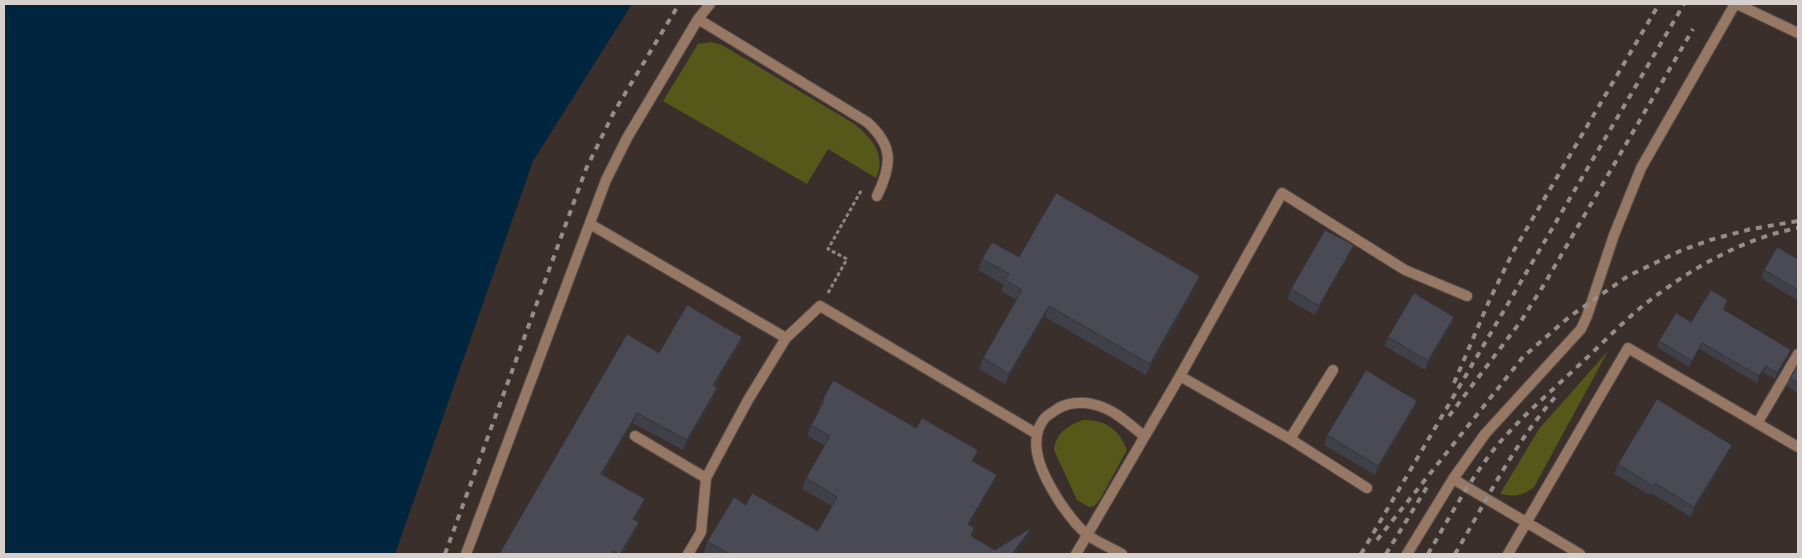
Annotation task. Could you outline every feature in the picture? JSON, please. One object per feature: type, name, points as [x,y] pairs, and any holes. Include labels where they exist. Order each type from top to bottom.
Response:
[{"type":"lane","points":[[466,554],[606,180],[627,138],[698,19],[710,4]]},
{"type":"lane","points":[[1407,554],[1453,480],[1485,434],[1581,330],[1588,316],[1614,235],[1641,168],[1736,4],[1798,33]]},
{"type":"lane","points":[[698,19],[867,122],[875,129],[887,147],[889,158],[886,178],[877,196]]},
{"type":"lane","points":[[1076,554],[1180,376],[1282,193],[1405,270],[1467,296]]},
{"type":"lane","points":[[590,224],[786,338]]},
{"type":"lane","points":[[688,554],[700,532],[706,478],[748,400],[786,338],[820,306],[1037,434]]},
{"type":"lane","points":[[1508,554],[1628,348],[1798,447]]},
{"type":"lane","points":[[1758,422],[1798,354]]},
{"type":"lane","points":[[1290,439],[1333,370]]},
{"type":"lane","points":[[1180,376],[1290,439],[1367,488]]},
{"type":"lane","points":[[1122,554],[1088,535],[1069,515],[1048,484],[1037,451],[1037,434],[1044,419],[1058,408],[1075,402],[1096,405],[1116,413],[1144,436]]},
{"type":"lane","points":[[635,436],[706,478]]},
{"type":"lane","points":[[1453,480],[1580,554]]},
{"type":"path","points":[[820,306],[847,259],[828,248],[863,188],[877,196]]},
{"type":"shaded area","points":[[711,42],[722,45],[860,128],[871,140],[878,154],[880,161],[876,178],[828,149],[807,184],[663,101],[698,44]]},
{"type":"shaded area","points":[[1608,351],[1534,487],[1518,495],[1500,494],[1539,429]]},
{"type":"shaded area","points":[[1083,420],[1098,421],[1111,427],[1116,431],[1127,450],[1099,501],[1094,506],[1089,507],[1077,500],[1054,450],[1057,439],[1063,431]]},
{"type":"water","points":[[4,4],[632,4],[533,161],[395,554],[4,554]]},
{"type":"building","points":[[1056,193],[1200,276],[1150,364],[1049,306],[1009,374],[983,358],[1022,290],[1005,280],[1009,274],[982,259],[992,242],[1019,257]]},
{"type":"building","points":[[1325,230],[1354,245],[1319,306],[1291,289]]},
{"type":"building","points":[[1777,247],[1798,259],[1798,290],[1764,270]]},
{"type":"building","points":[[1711,290],[1728,300],[1723,309],[1791,350],[1777,373],[1766,366],[1759,376],[1702,343],[1692,361],[1659,341],[1676,313],[1691,322]]},
{"type":"building","points":[[1414,293],[1454,317],[1428,361],[1388,337]]},
{"type":"building","points":[[687,305],[742,337],[713,385],[717,388],[687,440],[637,413],[601,474],[645,499],[633,519],[639,522],[620,554],[613,551],[611,554],[499,554],[627,334],[659,353]]},
{"type":"building","points":[[1798,364],[1798,383],[1790,378]]},
{"type":"building","points":[[1366,370],[1417,401],[1378,466],[1327,435]]},
{"type":"building","points":[[833,380],[916,428],[922,418],[978,450],[972,461],[997,475],[968,524],[974,528],[971,536],[995,550],[1029,529],[1012,554],[730,554],[707,542],[734,497],[746,505],[752,493],[818,531],[837,497],[806,478],[830,436],[811,425],[824,402],[822,401]]},
{"type":"building","points":[[1657,399],[1732,445],[1694,507],[1655,483],[1653,486],[1618,464]]},
{"type":"railway","points":[[445,554],[586,169],[614,112],[679,4]]},
{"type":"railway","points":[[1454,383],[1490,299],[1513,252],[1659,4]]},
{"type":"railway","points":[[1361,554],[1684,4]]},
{"type":"railway","points":[[1449,416],[1521,321],[1545,283],[1693,29]]},
{"type":"railway","points":[[1377,540],[1523,357],[1569,317],[1628,276],[1680,251],[1710,240],[1751,229],[1798,221]]},
{"type":"railway","points":[[1428,554],[1468,487],[1495,448],[1534,407],[1630,317],[1683,277],[1719,256],[1758,239],[1798,228]]},
{"type":"railway","points":[[1455,554],[1516,450],[1543,411],[1559,393]]},
{"type":"railway","points":[[1386,554],[1427,487]]}]
